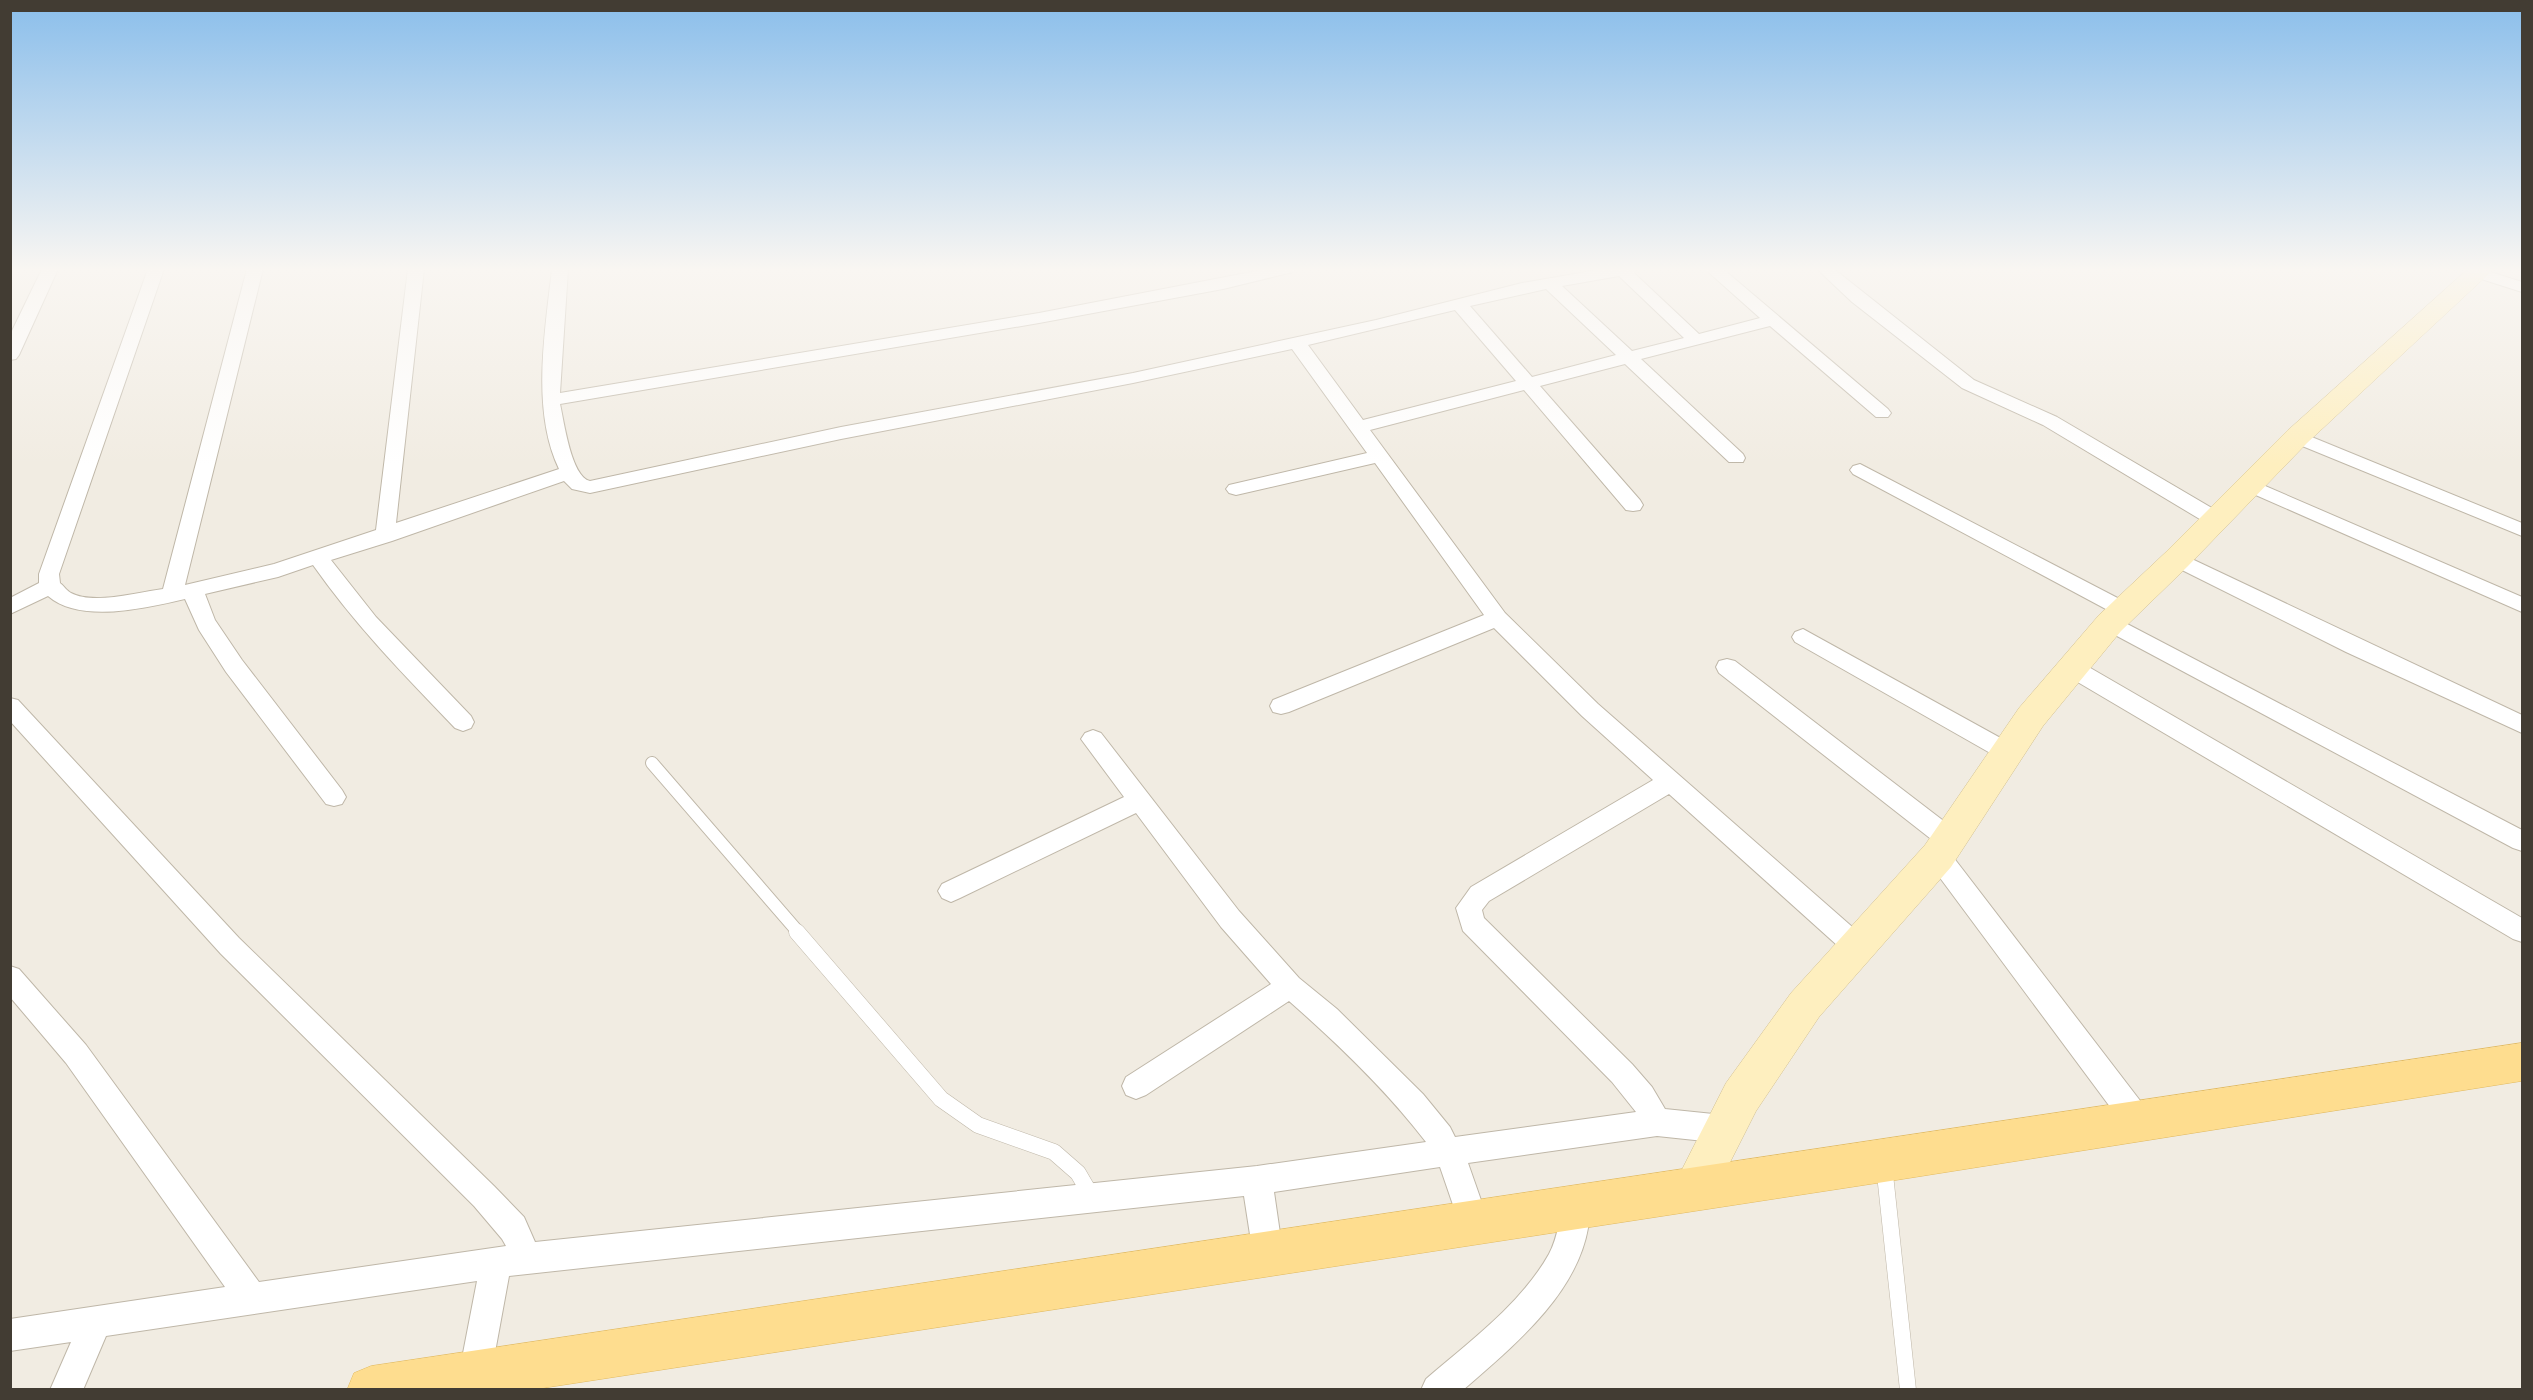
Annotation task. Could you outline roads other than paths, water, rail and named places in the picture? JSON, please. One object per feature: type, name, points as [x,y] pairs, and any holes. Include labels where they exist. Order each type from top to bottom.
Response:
[{"type":"main road","points":[[370,1389],[1694,1190],[2523,1062]]},
{"type":"street","points":[[10,355],[20,334]]},
{"type":"street","points":[[133,334],[49,574],[50,586],[64,598],[81,603],[102,605],[183,592],[278,570],[385,536],[570,472]]},
{"type":"street","points":[[183,592],[240,334]]},
{"type":"street","points":[[385,536],[408,334]]},
{"type":"street","points":[[555,334],[550,400],[563,458],[579,485],[590,487],[841,433],[1133,378],[1336,334]]},
{"type":"street","points":[[550,400],[942,334]]},
{"type":"street","points":[[1484,334],[1633,505]]},
{"type":"street","points":[[1603,334],[1736,458]]},
{"type":"street","points":[[1690,334],[1696,340]]},
{"type":"street","points":[[1358,427],[1718,334]]},
{"type":"street","points":[[1790,334],[1882,413]]},
{"type":"street","points":[[1904,334],[1968,384],[2050,421],[2215,519]]},
{"type":"street","points":[[1694,1190],[1741,1097],[1805,1005],[1944,847],[2031,717],[2072,668],[2117,616],[2177,559],[2297,437],[2410,334]]},
{"type":"street","points":[[1297,343],[1497,618],[1590,711],[1857,947]]},
{"type":"street","points":[[2297,437],[2523,530]]},
{"type":"street","points":[[1236,489],[1380,456]]},
{"type":"street","points":[[1860,470],[2117,616],[2523,841]]},
{"type":"street","points":[[2249,485],[2523,605]]},
{"type":"street","points":[[318,557],[339,588],[378,633],[463,722]]},
{"type":"street","points":[[2177,559],[2355,646],[2523,724]]},
{"type":"street","points":[[10,607],[50,586]]},
{"type":"street","points":[[183,592],[197,608],[214,637],[248,685],[334,797]]},
{"type":"street","points":[[1281,706],[1497,618]]},
{"type":"street","points":[[1803,637],[2007,752]]},
{"type":"street","points":[[1727,667],[1944,847],[2138,1121]]},
{"type":"street","points":[[2072,668],[2523,931]]},
{"type":"street","points":[[10,706],[230,946],[484,1196],[513,1228],[527,1258]]},
{"type":"street","points":[[1093,740],[1230,919],[1290,986],[1335,1025],[1413,1103],[1440,1137],[1457,1171],[1474,1222]]},
{"type":"street","points":[[1657,1122],[1642,1096],[1622,1073],[1472,923],[1469,908],[1480,894],[1670,782]]},
{"type":"street","points":[[951,891],[1140,800]]},
{"type":"street","points":[[10,977],[76,1054],[252,1299]]},
{"type":"street","points":[[1136,1086],[1290,986]]},
{"type":"street","points":[[10,1335],[496,1262],[1257,1180],[1657,1122],[1723,1129]]},
{"type":"street","points":[[1257,1180],[1268,1254]]},
{"type":"street","points":[[1437,1389],[1484,1351],[1552,1279],[1568,1248],[1577,1207]]},
{"type":"street","points":[[475,1374],[496,1262]]},
{"type":"street","points":[[66,1389],[96,1322]]},
{"type":"lane","points":[[652,763],[941,1099],[978,1125],[1054,1152],[1078,1173],[1093,1198]]},
{"type":"lane","points":[[1884,1161],[1908,1389]]}]
